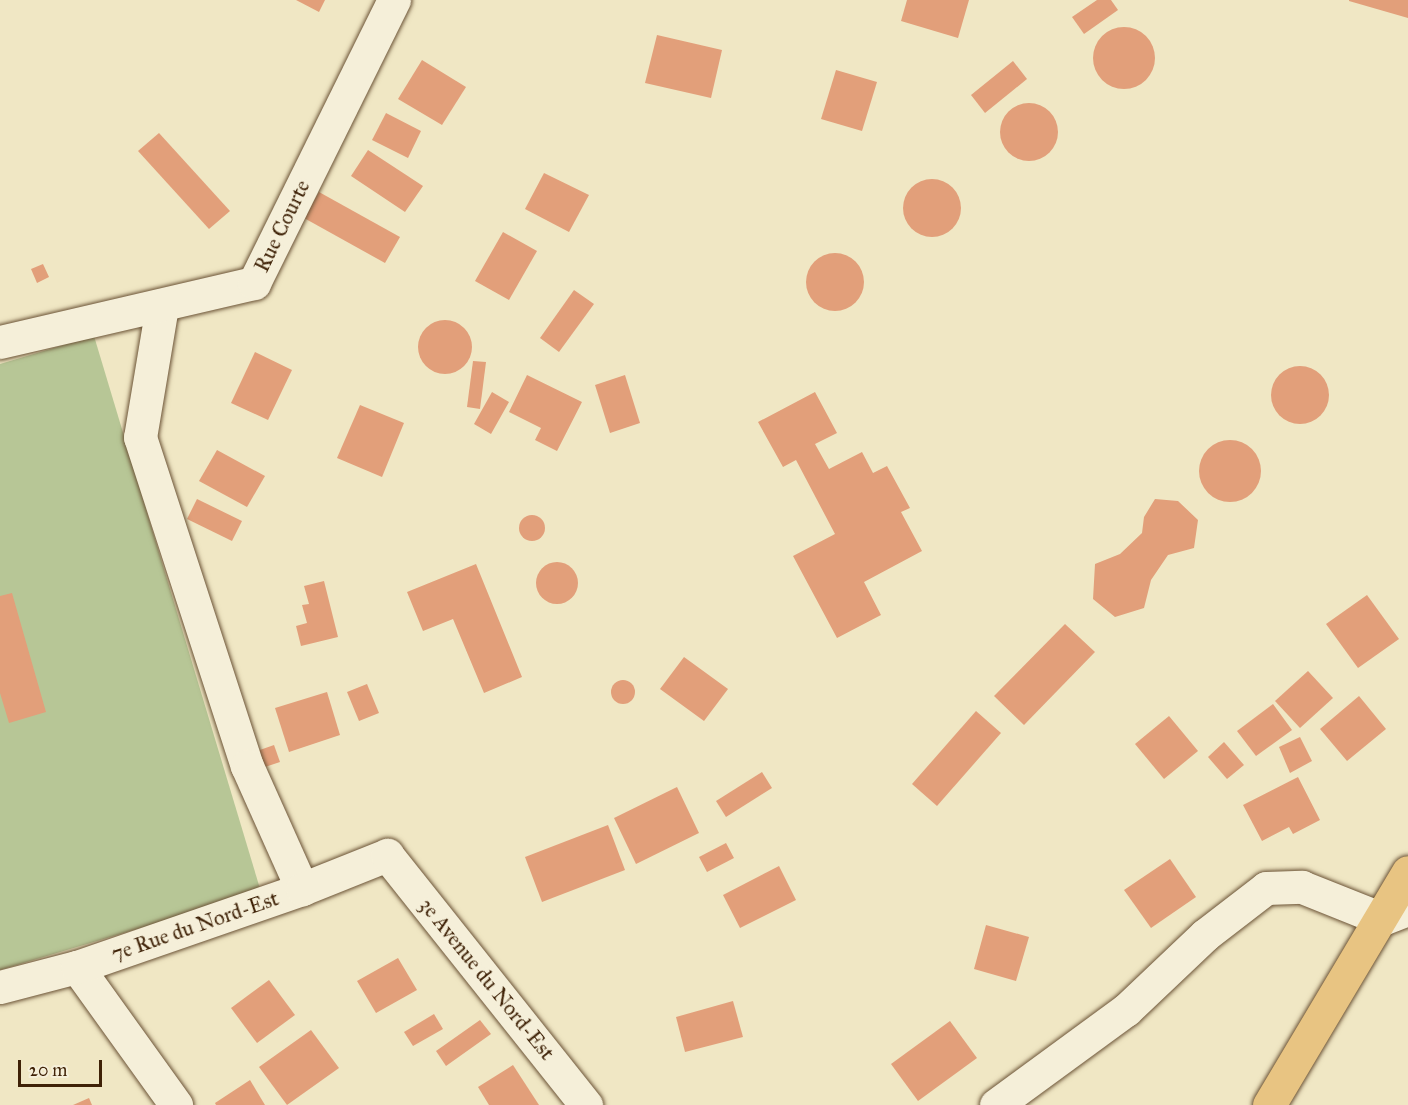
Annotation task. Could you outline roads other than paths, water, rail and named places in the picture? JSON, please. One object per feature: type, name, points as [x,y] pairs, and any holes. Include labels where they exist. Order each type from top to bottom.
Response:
[{"type":"highway","points":[[1269,1105],[1395,914],[1408,872]]},
{"type":"street","name":"Rue Courte","points":[[0,342],[254,283],[394,0]]},
{"type":"street","points":[[162,306],[140,437],[247,766],[302,889]]},
{"type":"street","name":"7e Rue du Nord-Est","points":[[0,987],[77,967],[302,889],[387,855]]},
{"type":"street","name":"3e Avenue du Nord-Est","points":[[387,855],[586,1105]]},
{"type":"street","points":[[996,1105],[1126,1010],[1205,935],[1266,888],[1302,887],[1395,914]]},
{"type":"street","points":[[77,967],[176,1105]]}]
